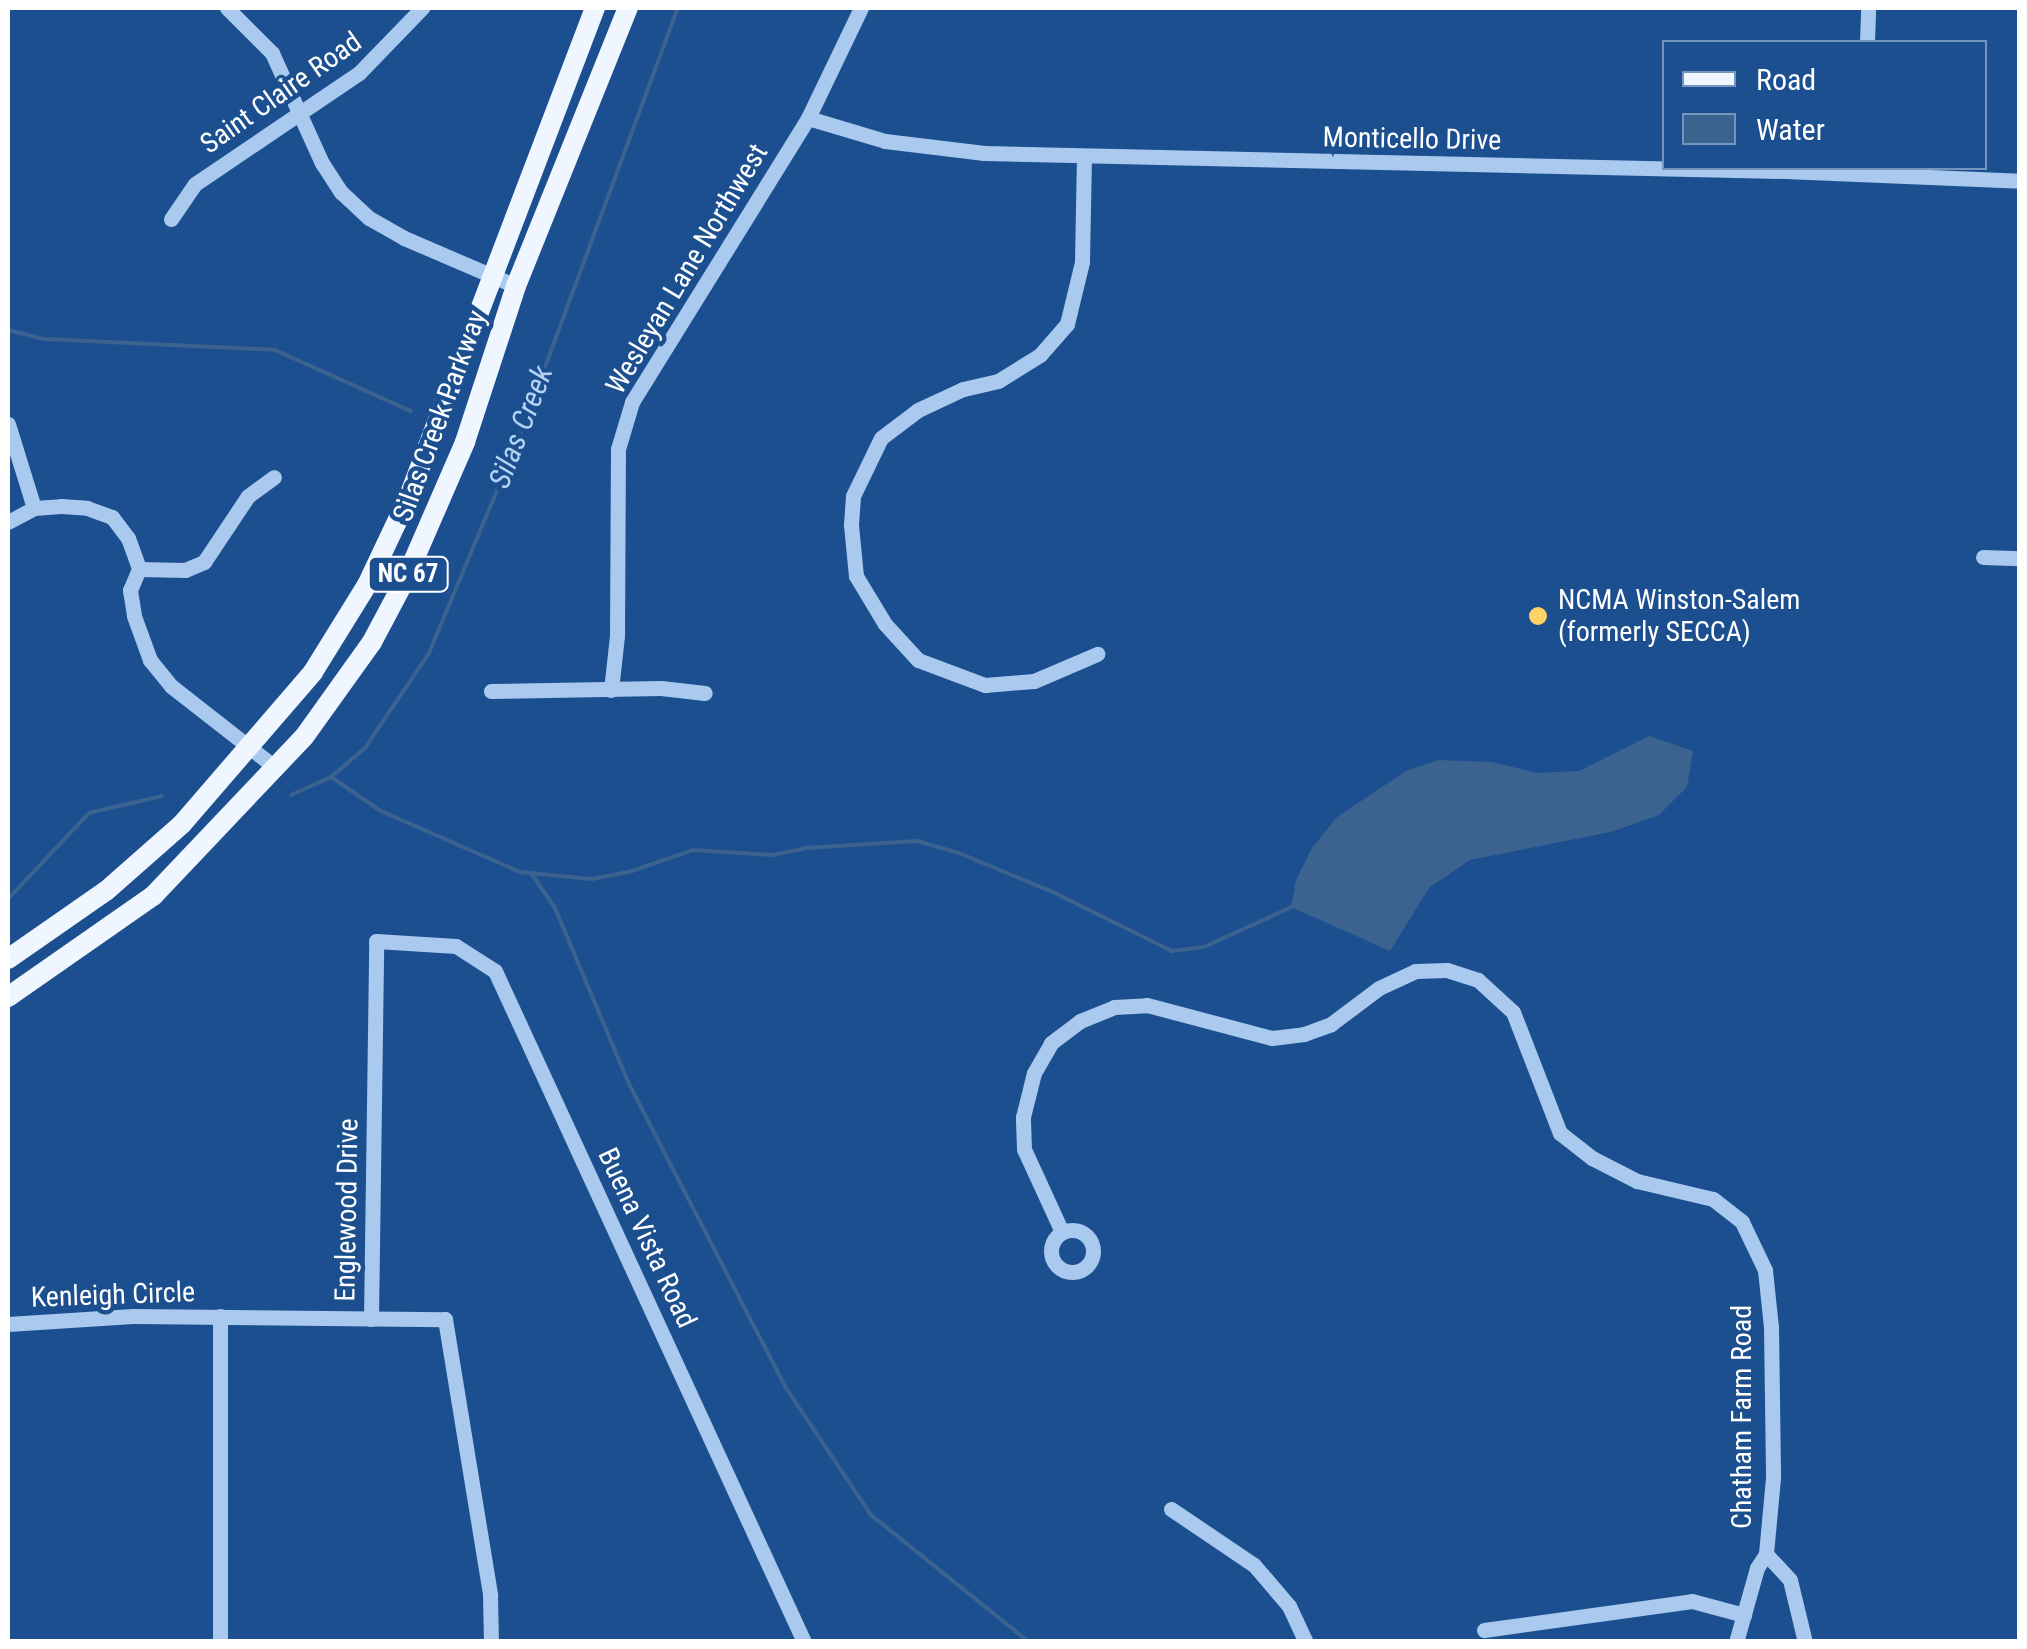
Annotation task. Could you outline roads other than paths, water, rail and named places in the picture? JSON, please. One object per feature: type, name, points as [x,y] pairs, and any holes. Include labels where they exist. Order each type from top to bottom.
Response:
[{"type":"main road","name":"Silas Creek Parkway","points":[[8,959],[106,890],[182,824],[312,672],[367,584],[408,496],[595,8]]},
{"type":"main road","name":"Silas Creek Parkway","points":[[8,997],[153,896],[276,768],[372,642],[406,578],[464,442],[516,286],[628,8]]},
{"type":"street","points":[[227,8],[272,53],[298,114],[341,192],[369,218],[516,286]]},
{"type":"street","name":"Saint Claire Road","points":[[170,219],[195,184],[380,56],[422,8]]},
{"type":"street","name":"Wesleyan Lane Northwest","points":[[611,690],[616,636],[618,449],[632,402],[808,118],[861,8]]},
{"type":"street","points":[[1867,40],[1868,8]]},
{"type":"street","name":"Monticello Drive","points":[[808,118],[885,141],[984,153],[1662,166]]},
{"type":"street","points":[[1084,156],[1081,274],[1067,324],[1040,355],[998,381],[963,389],[918,410],[881,438],[853,496],[851,526],[856,576],[885,624],[918,660],[985,685],[1034,682],[1097,654]]},
{"type":"street","name":"Monticello Drive","points":[[1860,170],[2020,180]]},
{"type":"street","points":[[8,424],[34,508]]},
{"type":"street","points":[[138,570],[185,570],[204,562],[248,496],[274,477]]},
{"type":"street","points":[[8,522],[34,508],[87,508],[112,517],[128,538],[138,570],[130,590],[134,616],[150,660],[171,686],[276,768]]},
{"type":"street","points":[[1982,557],[2020,558]]},
{"type":"street","points":[[492,691],[661,688],[705,693]]},
{"type":"street","name":"Englewood Drive","points":[[376,941],[370,1319],[445,1319],[490,1594],[490,1642]]},
{"type":"street","name":"Buena Vista Road","points":[[376,941],[456,946],[495,971],[804,1642]]},
{"type":"street","name":"Chatham Farm Road","points":[[1062,1232],[1024,1149],[1023,1117],[1034,1072],[1052,1042],[1080,1021],[1114,1007],[1147,1005],[1272,1038],[1304,1034],[1331,1024],[1379,988],[1415,971],[1447,970],[1478,980],[1513,1012],[1560,1133],[1592,1158],[1637,1181],[1714,1199],[1742,1222],[1765,1270],[1772,1326],[1773,1478],[1766,1554],[1757,1568],[1736,1642]]},
{"type":"street","points":[[220,1316],[220,1642]]},
{"type":"street","name":"Kenleigh Circle","points":[[8,1324],[60,1318],[370,1319]]},
{"type":"street","points":[[1171,1509],[1254,1565],[1288,1606],[1306,1642]]},
{"type":"street","points":[[1766,1554],[1790,1580],[1805,1642]]},
{"type":"street","points":[[1484,1630],[1692,1601],[1744,1615]]},
{"type":"water","points":[[1649,736],[1693,751],[1687,787],[1659,815],[1611,832],[1470,860],[1429,888],[1390,951],[1291,907],[1296,880],[1312,848],[1337,817],[1406,771],[1438,760],[1492,762],[1537,773],[1579,771]]},
{"type":"waterway","name":"Silas Creek","points":[[291,795],[331,777],[365,748],[429,653],[518,440],[678,8]]},
{"type":"waterway","points":[[8,330],[45,339],[275,350],[411,411]]},
{"type":"waterway","points":[[331,777],[381,811],[520,872],[592,879],[629,872],[693,850],[773,855],[805,848],[917,841],[959,853],[1055,893],[1172,951],[1204,947],[1294,906]]},
{"type":"waterway","name":"Silas Creek","points":[[8,899],[89,813],[162,796]]},
{"type":"waterway","points":[[531,873],[555,908],[629,1084],[786,1388],[871,1515],[1029,1642]]},
{"type":"place","name":"NCMA Winston-Salem (formerly SECCA)","points":[[1538,616]]}]
